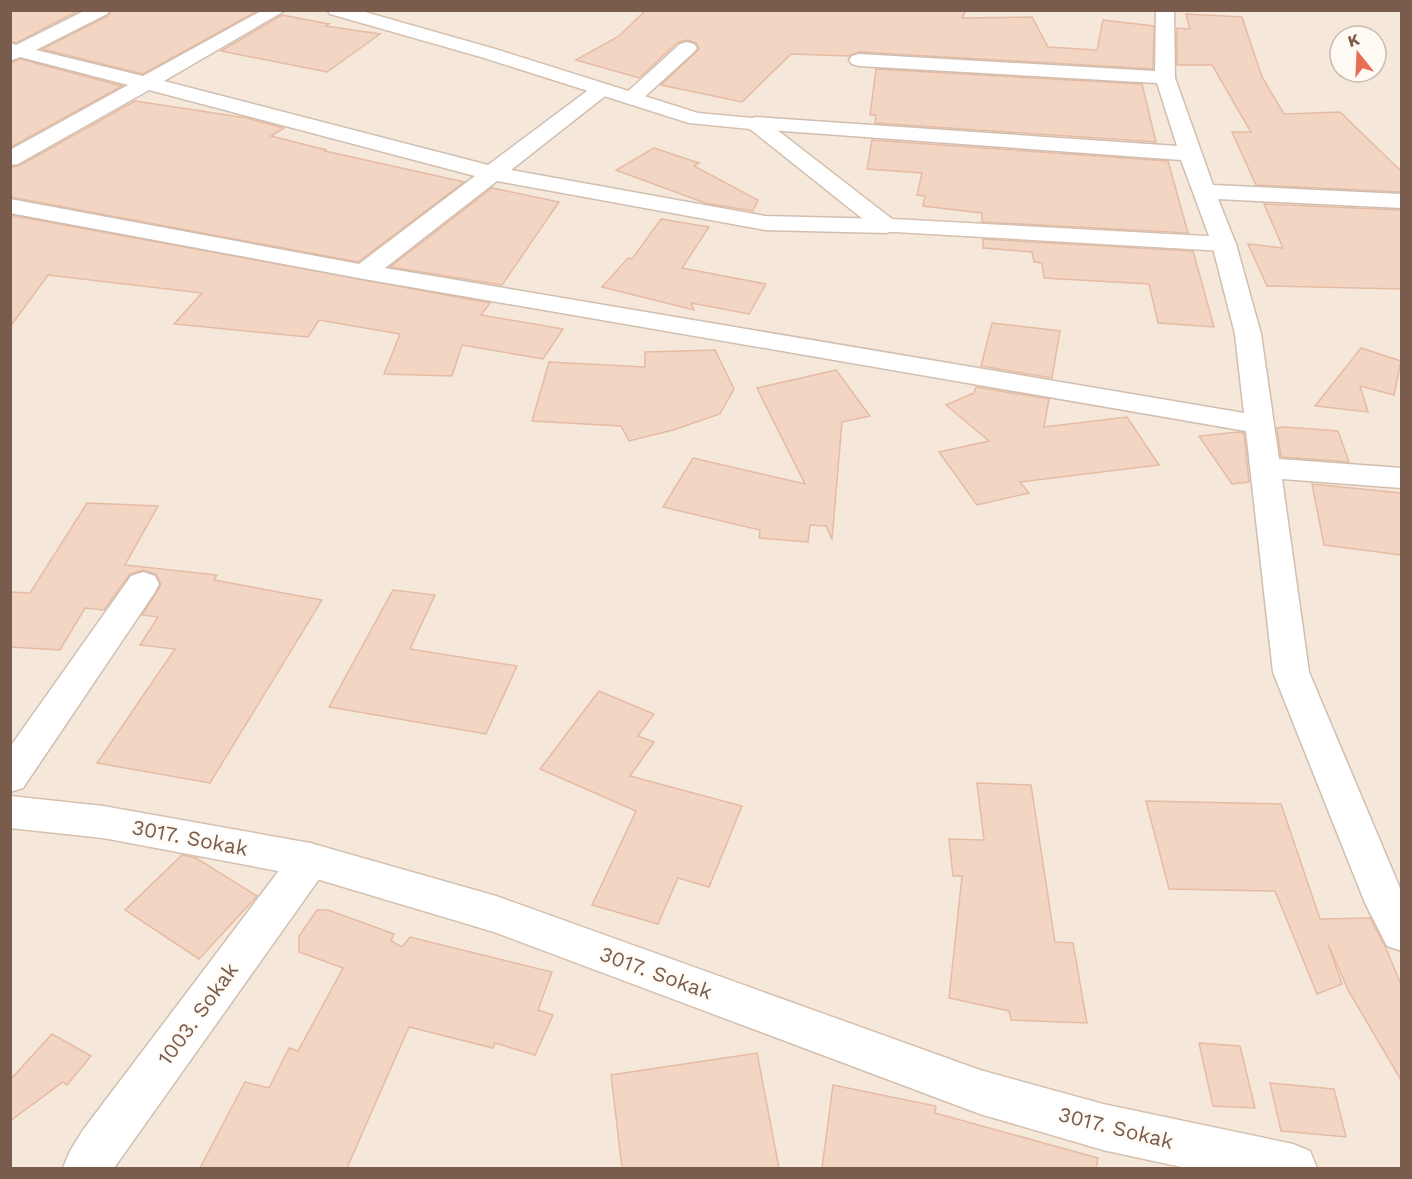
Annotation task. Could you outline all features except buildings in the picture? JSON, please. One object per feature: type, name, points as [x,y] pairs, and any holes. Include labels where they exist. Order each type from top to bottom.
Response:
[{"type":"street","points":[[13,52],[101,10]]},
{"type":"street","points":[[10,159],[277,10]]},
{"type":"street","points":[[336,10],[488,53],[696,119],[1190,154]]},
{"type":"street","points":[[1165,10],[1166,78],[1190,154],[1224,244],[1248,334],[1291,672],[1385,903],[1401,933]]},
{"type":"street","points":[[632,98],[687,48]]},
{"type":"street","points":[[13,52],[145,82],[490,173],[765,223],[886,226],[1224,244]]},
{"type":"street","points":[[859,60],[1166,78]]},
{"type":"street","points":[[364,272],[602,89]]},
{"type":"street","points":[[756,123],[886,226]]},
{"type":"street","points":[[1205,191],[1401,201]]},
{"type":"street","points":[[10,206],[364,272],[1258,424]]},
{"type":"street","points":[[1266,468],[1401,478]]},
{"type":"street","points":[[10,777],[143,584]]},
{"type":"street","name":"3017. Sokak","points":[[10,812],[103,822],[310,860],[496,914],[980,1092],[1103,1126],[1293,1168]]},
{"type":"street","name":"1003. Sokak","points":[[87,1168],[310,860]]},
{"type":"shaded area","points":[[11,11],[1401,11],[1401,1168],[11,1168]]}]
